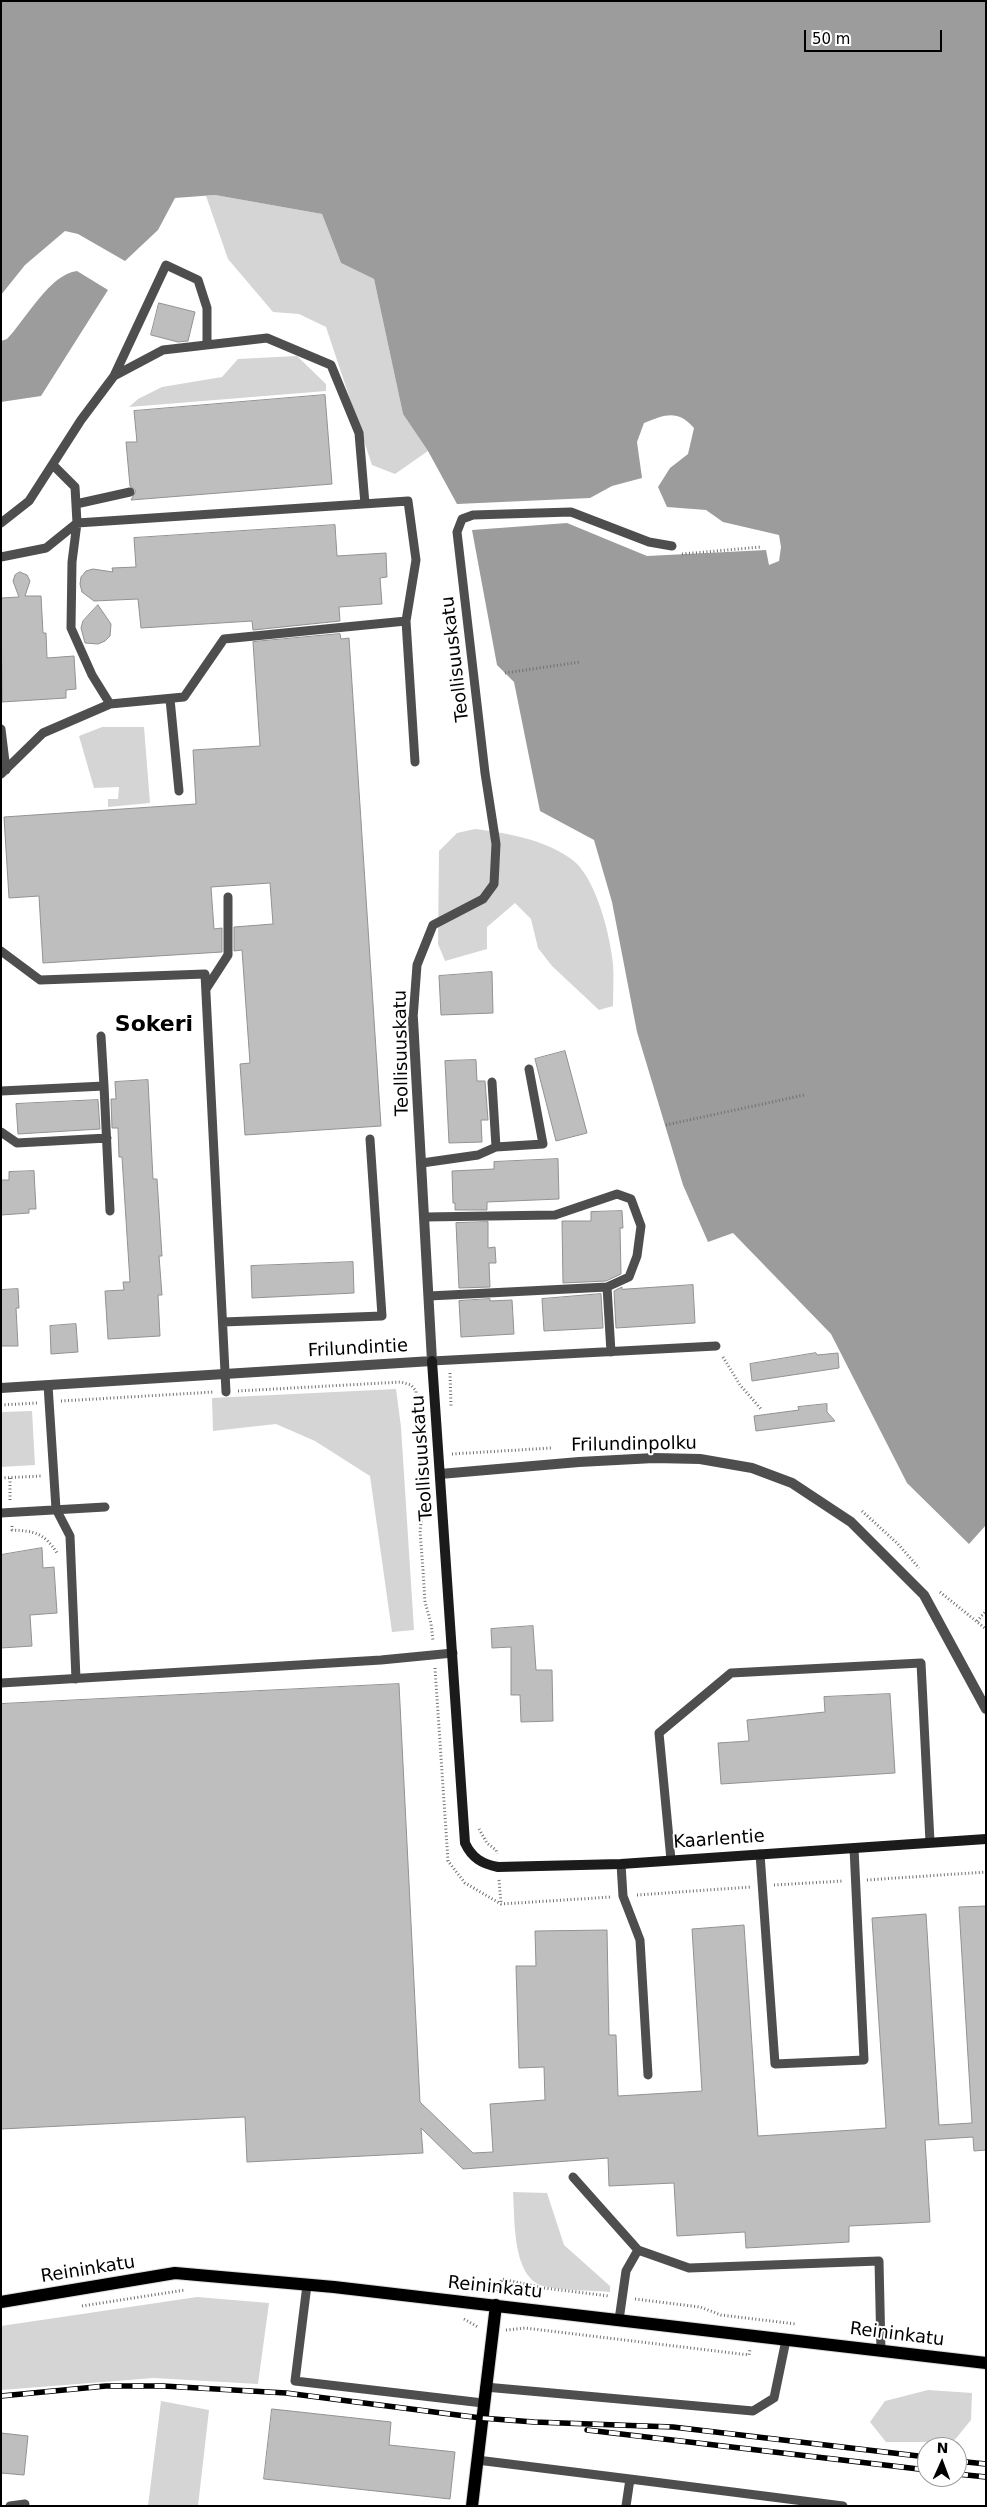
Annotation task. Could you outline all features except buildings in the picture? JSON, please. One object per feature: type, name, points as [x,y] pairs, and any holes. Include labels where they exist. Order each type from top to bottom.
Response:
[{"type":"main road","name":"Reininkatu","points":[[1,2302],[175,2273],[496,2305],[986,2363]]},
{"type":"main road","points":[[472,2506],[496,2305]]},
{"type":"street","name":"Teollisuuskatu","points":[[413,1019],[432,1361],[465,1843]]},
{"type":"street","name":"Frilundintie","points":[[1,1388],[432,1361]]},
{"type":"street","name":"Frilundinpolku","points":[[440,1474],[588,1461],[654,1458],[700,1459],[752,1468],[792,1483],[851,1522],[924,1595],[986,1709]]},
{"type":"street","name":"Kaarlentie","points":[[465,1843],[470,1854],[487,1865],[498,1867],[622,1864],[986,1839]]},
{"type":"lane","points":[[1,523],[29,501],[81,420],[114,376],[166,264],[198,280],[207,308],[207,345]]},
{"type":"lane","points":[[114,376],[162,350],[267,338],[330,365],[359,433],[365,504]]},
{"type":"lane","points":[[53,464],[75,488],[77,523],[72,562],[71,628],[92,675],[110,704]]},
{"type":"lane","points":[[76,504],[130,492]]},
{"type":"lane","points":[[1,557],[46,548],[77,523],[408,501],[416,560],[406,621],[415,762]]},
{"type":"lane","name":"Teollisuuskatu","points":[[413,1019],[417,965],[433,925],[483,899],[494,884],[496,844],[485,773],[457,532],[462,520],[473,515],[571,512],[650,542],[672,546]]},
{"type":"lane","points":[[4,772],[42,733],[110,704],[184,697],[224,639],[406,621]]},
{"type":"lane","points":[[170,699],[179,790]]},
{"type":"lane","points":[[1,729],[4,772]]},
{"type":"lane","points":[[206,989],[228,955],[228,897]]},
{"type":"lane","points":[[1,951],[40,980],[205,974],[226,1392]]},
{"type":"lane","points":[[101,1036],[110,1211]]},
{"type":"lane","points":[[422,1162],[478,1155],[496,1147],[543,1144],[529,1069]]},
{"type":"lane","points":[[492,1082],[496,1147]]},
{"type":"lane","points":[[1,1091],[104,1086]]},
{"type":"lane","points":[[1,1132],[17,1143],[107,1138]]},
{"type":"lane","points":[[223,1322],[382,1316],[370,1140]]},
{"type":"lane","points":[[425,1216],[555,1215],[617,1194],[631,1199],[641,1226],[636,1256],[629,1277],[607,1287],[429,1296]]},
{"type":"lane","points":[[607,1287],[611,1352]]},
{"type":"lane","name":"Frilundintie","points":[[432,1361],[716,1346]]},
{"type":"lane","points":[[48,1385],[56,1509],[70,1536],[76,1679]]},
{"type":"lane","points":[[6,1512],[105,1507]]},
{"type":"lane","points":[[1,1683],[453,1654]]},
{"type":"lane","points":[[671,1860],[659,1733],[731,1673],[921,1663],[930,1842]]},
{"type":"lane","points":[[760,1854],[775,2064],[864,2060],[854,1848]]},
{"type":"lane","points":[[622,1864],[623,1896],[640,1940],[648,2075]]},
{"type":"lane","points":[[573,2177],[638,2250],[689,2268],[879,2261],[881,2351]]},
{"type":"lane","points":[[619,2320],[620,2298],[626,2271],[638,2250]]},
{"type":"lane","points":[[308,2285],[295,2381],[483,2403]]},
{"type":"lane","points":[[485,2387],[753,2411],[774,2398],[786,2340]]},
{"type":"lane","points":[[477,2460],[843,2506]]},
{"type":"lane","points":[[626,2506],[630,2479]]},
{"type":"lane","points":[[10,2506],[24,2504]]},
{"type":"path","points":[[505,673],[580,662]]},
{"type":"path","points":[[666,1126],[804,1095]]},
{"type":"path","points":[[716,1346],[740,1385],[761,1408]]},
{"type":"path","points":[[450,1361],[451,1417]]},
{"type":"path","points":[[1,1405],[401,1382],[411,1385],[416,1391],[423,1508],[420,1531],[424,1586],[434,1655],[448,1862],[465,1883],[501,1904],[986,1872]]},
{"type":"path","points":[[452,1445],[454,1472]]},
{"type":"path","points":[[439,1454],[560,1448]]},
{"type":"path","points":[[10,1478],[6,1512],[12,1530],[33,1531],[45,1538],[58,1555],[59,1560]]},
{"type":"path","points":[[856,1507],[883,1529],[922,1572]]},
{"type":"path","points":[[936,1588],[986,1629]]},
{"type":"path","points":[[977,1621],[986,1611]]},
{"type":"path","points":[[479,1821],[479,1831],[487,1843],[496,1850],[501,1904]]},
{"type":"path","points":[[496,2305],[497,2292],[502,2279],[544,2288],[700,2307],[721,2315],[802,2324]]},
{"type":"path","points":[[77,2307],[191,2289]]},
{"type":"path","points":[[457,2318],[466,2319],[477,2327],[493,2330],[514,2331],[525,2328],[749,2355],[753,2318]]},
{"type":"shaded area","points":[[1,1],[986,1],[986,1525],[969,1544],[907,1483],[831,1334],[733,1233],[708,1242],[683,1185],[637,1032],[612,902],[594,840],[540,811],[514,682],[497,665],[472,530],[567,523],[647,556],[766,550],[769,565],[779,561],[781,547],[779,535],[723,522],[706,510],[667,507],[658,487],[670,468],[688,454],[694,428],[682,418],[670,415],[644,423],[637,442],[642,478],[612,486],[590,498],[457,504],[428,451],[403,414],[374,279],[341,263],[322,214],[215,195],[175,198],[158,230],[125,261],[78,234],[65,231],[25,265],[1,295]]},
{"type":"shaded area","points":[[215,195],[322,214],[341,263],[374,279],[403,414],[428,451],[395,474],[372,465],[326,327],[299,314],[273,312],[228,259],[206,196]]},
{"type":"shaded area","points":[[77,271],[108,290],[41,396],[1,402],[1,341],[7,339],[57,280]]},
{"type":"shaded area","points":[[297,356],[326,384],[326,391],[129,407],[138,399],[162,387],[222,377],[238,359]]},
{"type":"shaded area","points":[[102,727],[144,727],[150,803],[108,807],[108,799],[118,799],[119,787],[94,788],[79,736]]},
{"type":"shaded area","points":[[475,829],[514,835],[553,848],[565,854],[583,871],[596,895],[609,939],[613,964],[613,1006],[599,1010],[552,966],[538,948],[531,919],[515,903],[487,927],[487,949],[445,961],[438,944],[439,851],[457,833]]},
{"type":"shaded area","points":[[396,1389],[401,1427],[414,1630],[392,1632],[370,1476],[315,1441],[276,1424],[213,1431],[212,1398]]},
{"type":"shaded area","points":[[32,1411],[35,1465],[1,1467],[1,1412]]},
{"type":"shaded area","points":[[513,2192],[547,2193],[564,2245],[610,2286],[610,2292],[551,2288],[533,2280],[520,2259],[517,2246]]},
{"type":"shaded area","points":[[197,2297],[269,2303],[258,2384],[154,2378],[1,2390],[1,2326]]},
{"type":"shaded area","points":[[928,2390],[972,2393],[971,2420],[957,2437],[917,2437],[917,2442],[886,2442],[870,2422],[885,2401]]},
{"type":"shaded area","points":[[161,2401],[209,2410],[198,2506],[148,2506]]},
{"type":"railway","points":[[1,2396],[106,2386],[163,2386],[286,2393],[481,2418],[534,2422],[673,2427],[917,2456]]},
{"type":"railway","points":[[587,2430],[917,2469]]},
{"type":"railway","points":[[967,2462],[986,2464]]},
{"type":"railway","points":[[967,2475],[986,2477]]},
{"type":"district","name":"Sokeri","points":[[154,1025]]}]
